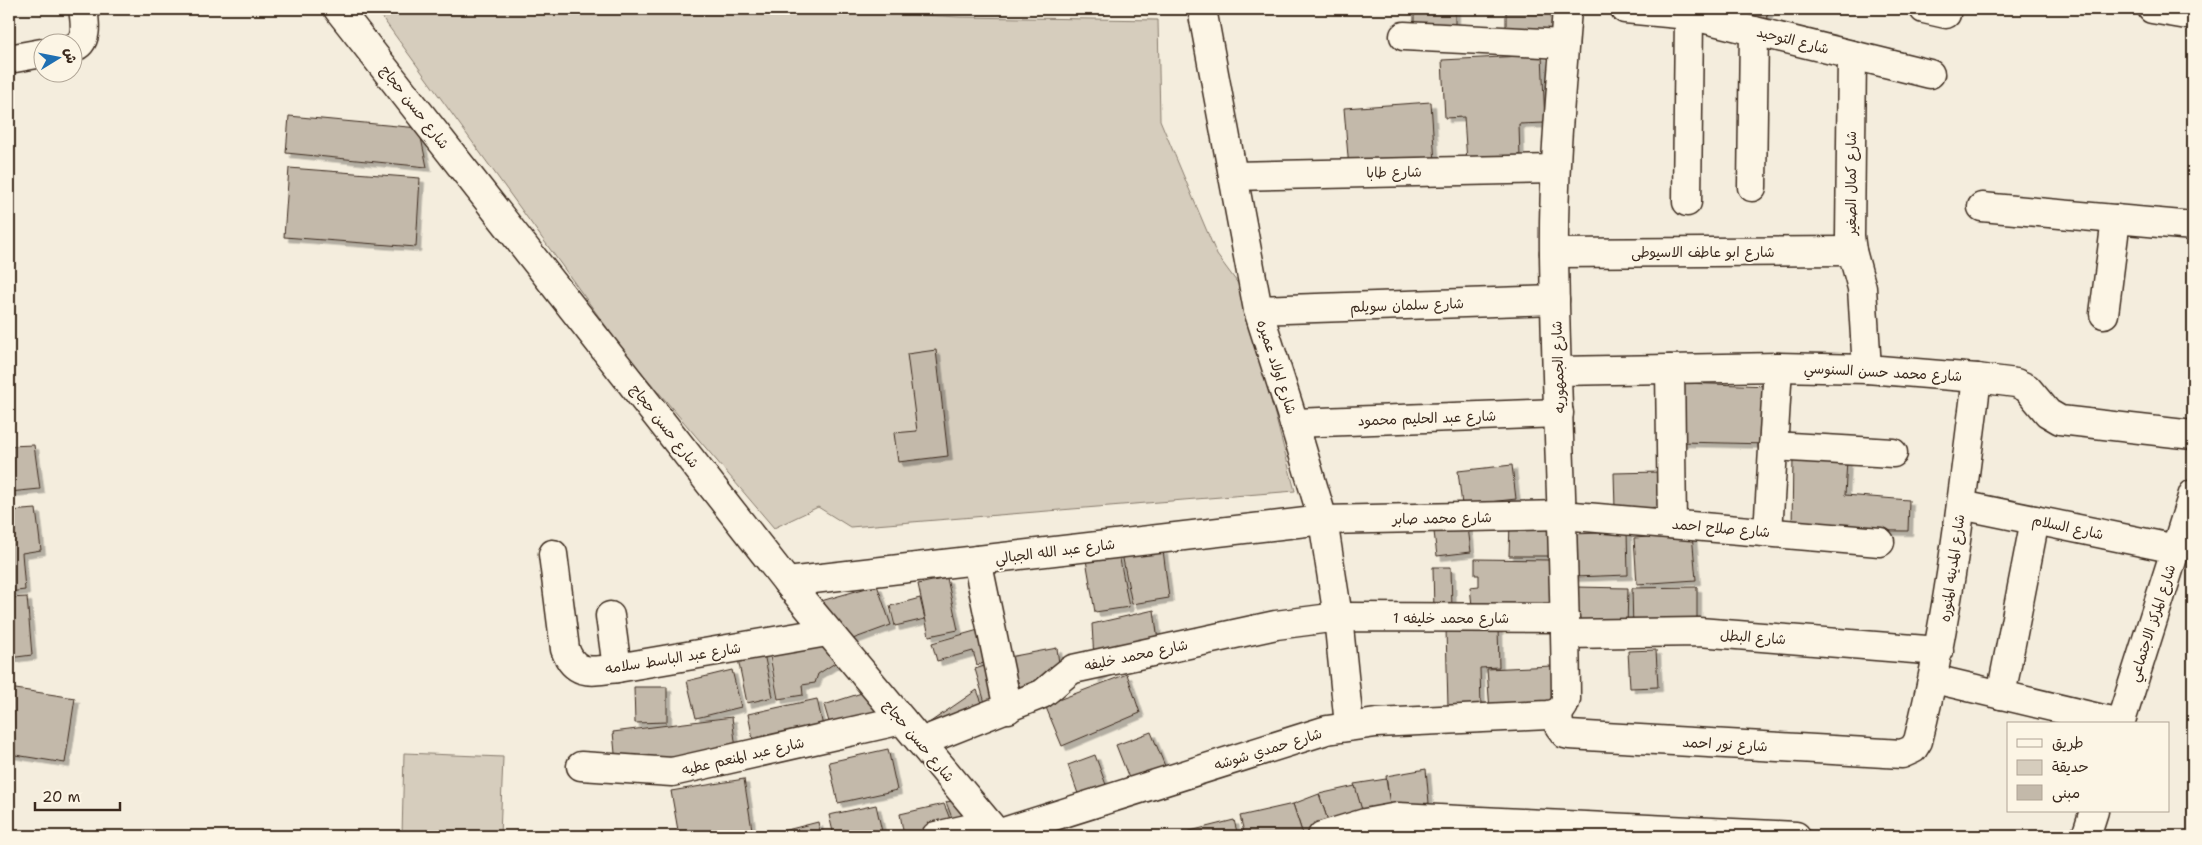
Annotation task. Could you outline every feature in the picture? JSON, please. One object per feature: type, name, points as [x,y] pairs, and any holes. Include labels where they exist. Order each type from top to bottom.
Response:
[{"type":"street","points":[[82,41],[85,30],[83,9]]},
{"type":"street","name":"شارع حسن حجاج","points":[[338,9],[787,582],[995,831]]},
{"type":"street","name":"شارع اولاد عميره","points":[[1202,9],[1258,310],[1323,520],[1338,617],[1349,726]]},
{"type":"street","name":"شارع الجمهوريه","points":[[1553,714],[1565,704],[1566,699],[1554,253],[1555,169],[1567,9]]},
{"type":"street","name":"شارع التوحيد","points":[[1625,9],[1689,15],[1930,74]]},
{"type":"street","points":[[2152,9],[2193,16]]},
{"type":"street","points":[[1687,202],[1689,15]]},
{"type":"street","points":[[1752,187],[1754,30]]},
{"type":"street","points":[[1404,36],[1564,44]]},
{"type":"street","name":"شارع كمال الصغير","points":[[1852,55],[1850,236],[1862,288],[1866,369]]},
{"type":"street","points":[[9,59],[32,56]]},
{"type":"street","name":"شارع طابا","points":[[1233,176],[1555,169]]},
{"type":"street","points":[[1982,207],[2193,226]]},
{"type":"street","points":[[2104,314],[2116,219]]},
{"type":"street","name":"شارع ابو عاطف الاسيوطى","points":[[1554,253],[1852,251]]},
{"type":"street","name":"شارع سلمان سويلم","points":[[1258,310],[1555,300]]},
{"type":"street","points":[[1768,532],[1778,367]]},
{"type":"street","name":"شارع محمد حسن السنوسي","points":[[1558,371],[1778,367],[1866,369],[1977,378],[2016,383],[2027,388],[2048,413],[2060,420],[2193,435]]},
{"type":"street","points":[[1670,369],[1672,524]]},
{"type":"street","name":"شارع المدينه المنوره","points":[[1908,753],[1918,741],[1934,680],[1961,504],[1977,378]]},
{"type":"street","name":"شارع عبد الحليم محمود","points":[[1294,422],[1559,413]]},
{"type":"street","points":[[1773,446],[1893,453]]},
{"type":"street","name":"شارع المركز الاجتماعي","points":[[2120,722],[2193,494]]},
{"type":"street","name":"شارع السلام","points":[[1961,504],[2176,549]]},
{"type":"street","name":"شارع صلاح احمد","points":[[1562,515],[1880,542]]},
{"type":"street","name":"شارع محمد صابر","points":[[1323,520],[1562,515]]},
{"type":"street","name":"شارع عبد الله الجبالي","points":[[787,582],[1323,520]]},
{"type":"street","points":[[2001,695],[2035,520]]},
{"type":"street","name":"شارع عبد الباسط سلامه","points":[[553,554],[565,649],[569,660],[577,668],[588,671],[618,668],[827,632]]},
{"type":"street","points":[[977,560],[1008,708]]},
{"type":"street","points":[[610,616],[618,668]]},
{"type":"street","name":"شارع محمد خليفه 1","points":[[1338,617],[1565,626]]},
{"type":"street","name":"شارع محمد خليفه","points":[[921,742],[1042,694],[1058,683],[1069,672],[1082,666],[1276,625],[1338,617]]},
{"type":"street","name":"شارع البطل","points":[[1565,626],[1699,632],[1939,651]]},
{"type":"street","points":[[1934,680],[2116,722]]},
{"type":"street","name":"شارع حمدي شوشه","points":[[936,836],[995,831],[1296,739],[1349,726],[1553,714]]},
{"type":"street","name":"شارع نور احمد","points":[[1553,714],[1565,734],[1568,735],[1908,753]]},
{"type":"street","name":"شارع عبد المنعم عطيه","points":[[581,766],[672,772],[902,720]]},
{"type":"street","points":[[2086,836],[2094,812]]},
{"type":"street","points":[[1322,836],[1366,823],[1398,817],[1424,817],[1796,836]]},
{"type":"green space","points":[[376,9],[811,9],[959,17],[1158,20],[1160,120],[1217,255],[1242,289],[1295,491],[850,527],[818,507],[774,528],[626,354]]},
{"type":"green space","points":[[404,753],[503,757],[500,836],[402,836]]},
{"type":"building","points":[[1414,9],[1455,9],[1455,35],[1414,35]]},
{"type":"building","points":[[1506,9],[1554,9],[1554,32],[1506,32]]},
{"type":"building","points":[[1740,9],[1769,9],[1764,28],[1737,21]]},
{"type":"building","points":[[1542,55],[1545,123],[1519,124],[1520,159],[1467,162],[1464,117],[1445,118],[1442,60]]},
{"type":"building","points":[[1431,102],[1435,163],[1349,169],[1344,108]]},
{"type":"building","points":[[289,116],[419,128],[427,167],[286,153]]},
{"type":"building","points":[[289,168],[420,178],[416,247],[284,237]]},
{"type":"building","points":[[936,350],[948,456],[898,462],[894,433],[917,431],[907,354]]},
{"type":"building","points":[[1682,383],[1770,386],[1768,444],[1681,442]]},
{"type":"building","points":[[34,445],[40,489],[9,492],[9,446]]},
{"type":"building","points":[[1793,455],[1847,460],[1845,495],[1909,500],[1908,531],[1792,530]]},
{"type":"building","points":[[1512,465],[1516,499],[1462,505],[1458,471]]},
{"type":"building","points":[[1660,472],[1662,507],[1615,509],[1614,473]]},
{"type":"building","points":[[36,509],[41,550],[22,553],[25,590],[9,592],[9,511]]},
{"type":"building","points":[[1554,519],[1554,556],[1509,556],[1510,520]]},
{"type":"building","points":[[1468,527],[1471,552],[1437,556],[1434,532]]},
{"type":"building","points":[[1627,532],[1628,575],[1573,577],[1572,534]]},
{"type":"building","points":[[1692,534],[1696,580],[1637,584],[1634,538]]},
{"type":"building","points":[[1163,550],[1169,598],[1132,604],[1122,554]]},
{"type":"building","points":[[1119,554],[1129,607],[1095,612],[1086,560]]},
{"type":"building","points":[[1475,559],[1549,560],[1551,615],[1473,615],[1470,587],[1479,586],[1479,575],[1475,575]]},
{"type":"building","points":[[1433,567],[1451,567],[1452,611],[1434,611]]},
{"type":"building","points":[[947,578],[958,630],[929,636],[918,584]]},
{"type":"building","points":[[877,585],[891,625],[850,640],[821,601]]},
{"type":"building","points":[[1575,587],[1628,588],[1627,628],[1574,628]]},
{"type":"building","points":[[1697,587],[1697,628],[1633,630],[1632,588]]},
{"type":"building","points":[[27,597],[32,655],[9,658],[9,598]]},
{"type":"building","points":[[920,598],[925,619],[895,626],[890,606]]},
{"type":"building","points":[[1154,610],[1158,641],[1095,678],[1092,624]]},
{"type":"building","points":[[989,627],[998,659],[977,665],[973,651],[937,661],[932,643]]},
{"type":"building","points":[[1498,628],[1499,667],[1480,668],[1481,707],[1448,707],[1446,629]]},
{"type":"building","points":[[820,641],[835,663],[818,674],[815,683],[802,685],[803,695],[778,699],[769,651]]},
{"type":"building","points":[[1057,648],[1062,687],[1026,704],[1009,657]]},
{"type":"building","points":[[763,649],[773,697],[747,703],[737,654]]},
{"type":"building","points":[[1656,650],[1658,687],[1630,688],[1628,651]]},
{"type":"building","points":[[997,662],[1010,707],[988,713],[975,669]]},
{"type":"building","points":[[1552,666],[1555,707],[1490,711],[1487,669]]},
{"type":"building","points":[[732,670],[741,707],[696,718],[687,681]]},
{"type":"building","points":[[1127,674],[1140,713],[1062,746],[1045,705]]},
{"type":"building","points":[[634,687],[667,687],[667,722],[635,723]]},
{"type":"building","points":[[9,688],[75,698],[65,763],[9,754]]},
{"type":"building","points":[[871,690],[880,717],[832,732],[824,705]]},
{"type":"building","points":[[977,690],[990,724],[926,725]]},
{"type":"building","points":[[817,699],[824,731],[754,745],[748,714]]},
{"type":"building","points":[[732,717],[736,749],[616,764],[613,732]]},
{"type":"building","points":[[1151,732],[1172,783],[1136,796],[1116,745]]},
{"type":"building","points":[[888,749],[897,790],[838,803],[829,762]]},
{"type":"building","points":[[1095,755],[1112,801],[1084,811],[1068,765]]},
{"type":"building","points":[[1426,769],[1429,803],[1391,811],[1386,776]]},
{"type":"building","points":[[744,779],[753,836],[679,836],[671,791]]},
{"type":"building","points":[[1386,779],[1391,811],[1365,821],[1354,784]]},
{"type":"building","points":[[1355,786],[1364,817],[1330,827],[1319,794]]},
{"type":"building","points":[[1319,794],[1330,827],[1303,835],[1293,804]]},
{"type":"building","points":[[959,800],[978,827],[957,831],[946,802]]},
{"type":"building","points":[[944,804],[956,834],[904,836],[900,814]]},
{"type":"building","points":[[1293,804],[1303,835],[1245,836],[1240,816]]},
{"type":"building","points":[[876,805],[883,836],[834,836],[829,815]]},
{"type":"building","points":[[1234,820],[1238,836],[1170,836]]},
{"type":"building","points":[[818,822],[821,836],[785,836],[783,831]]},
{"type":"building","points":[[1409,824],[1512,830],[1513,836],[1410,836]]}]
